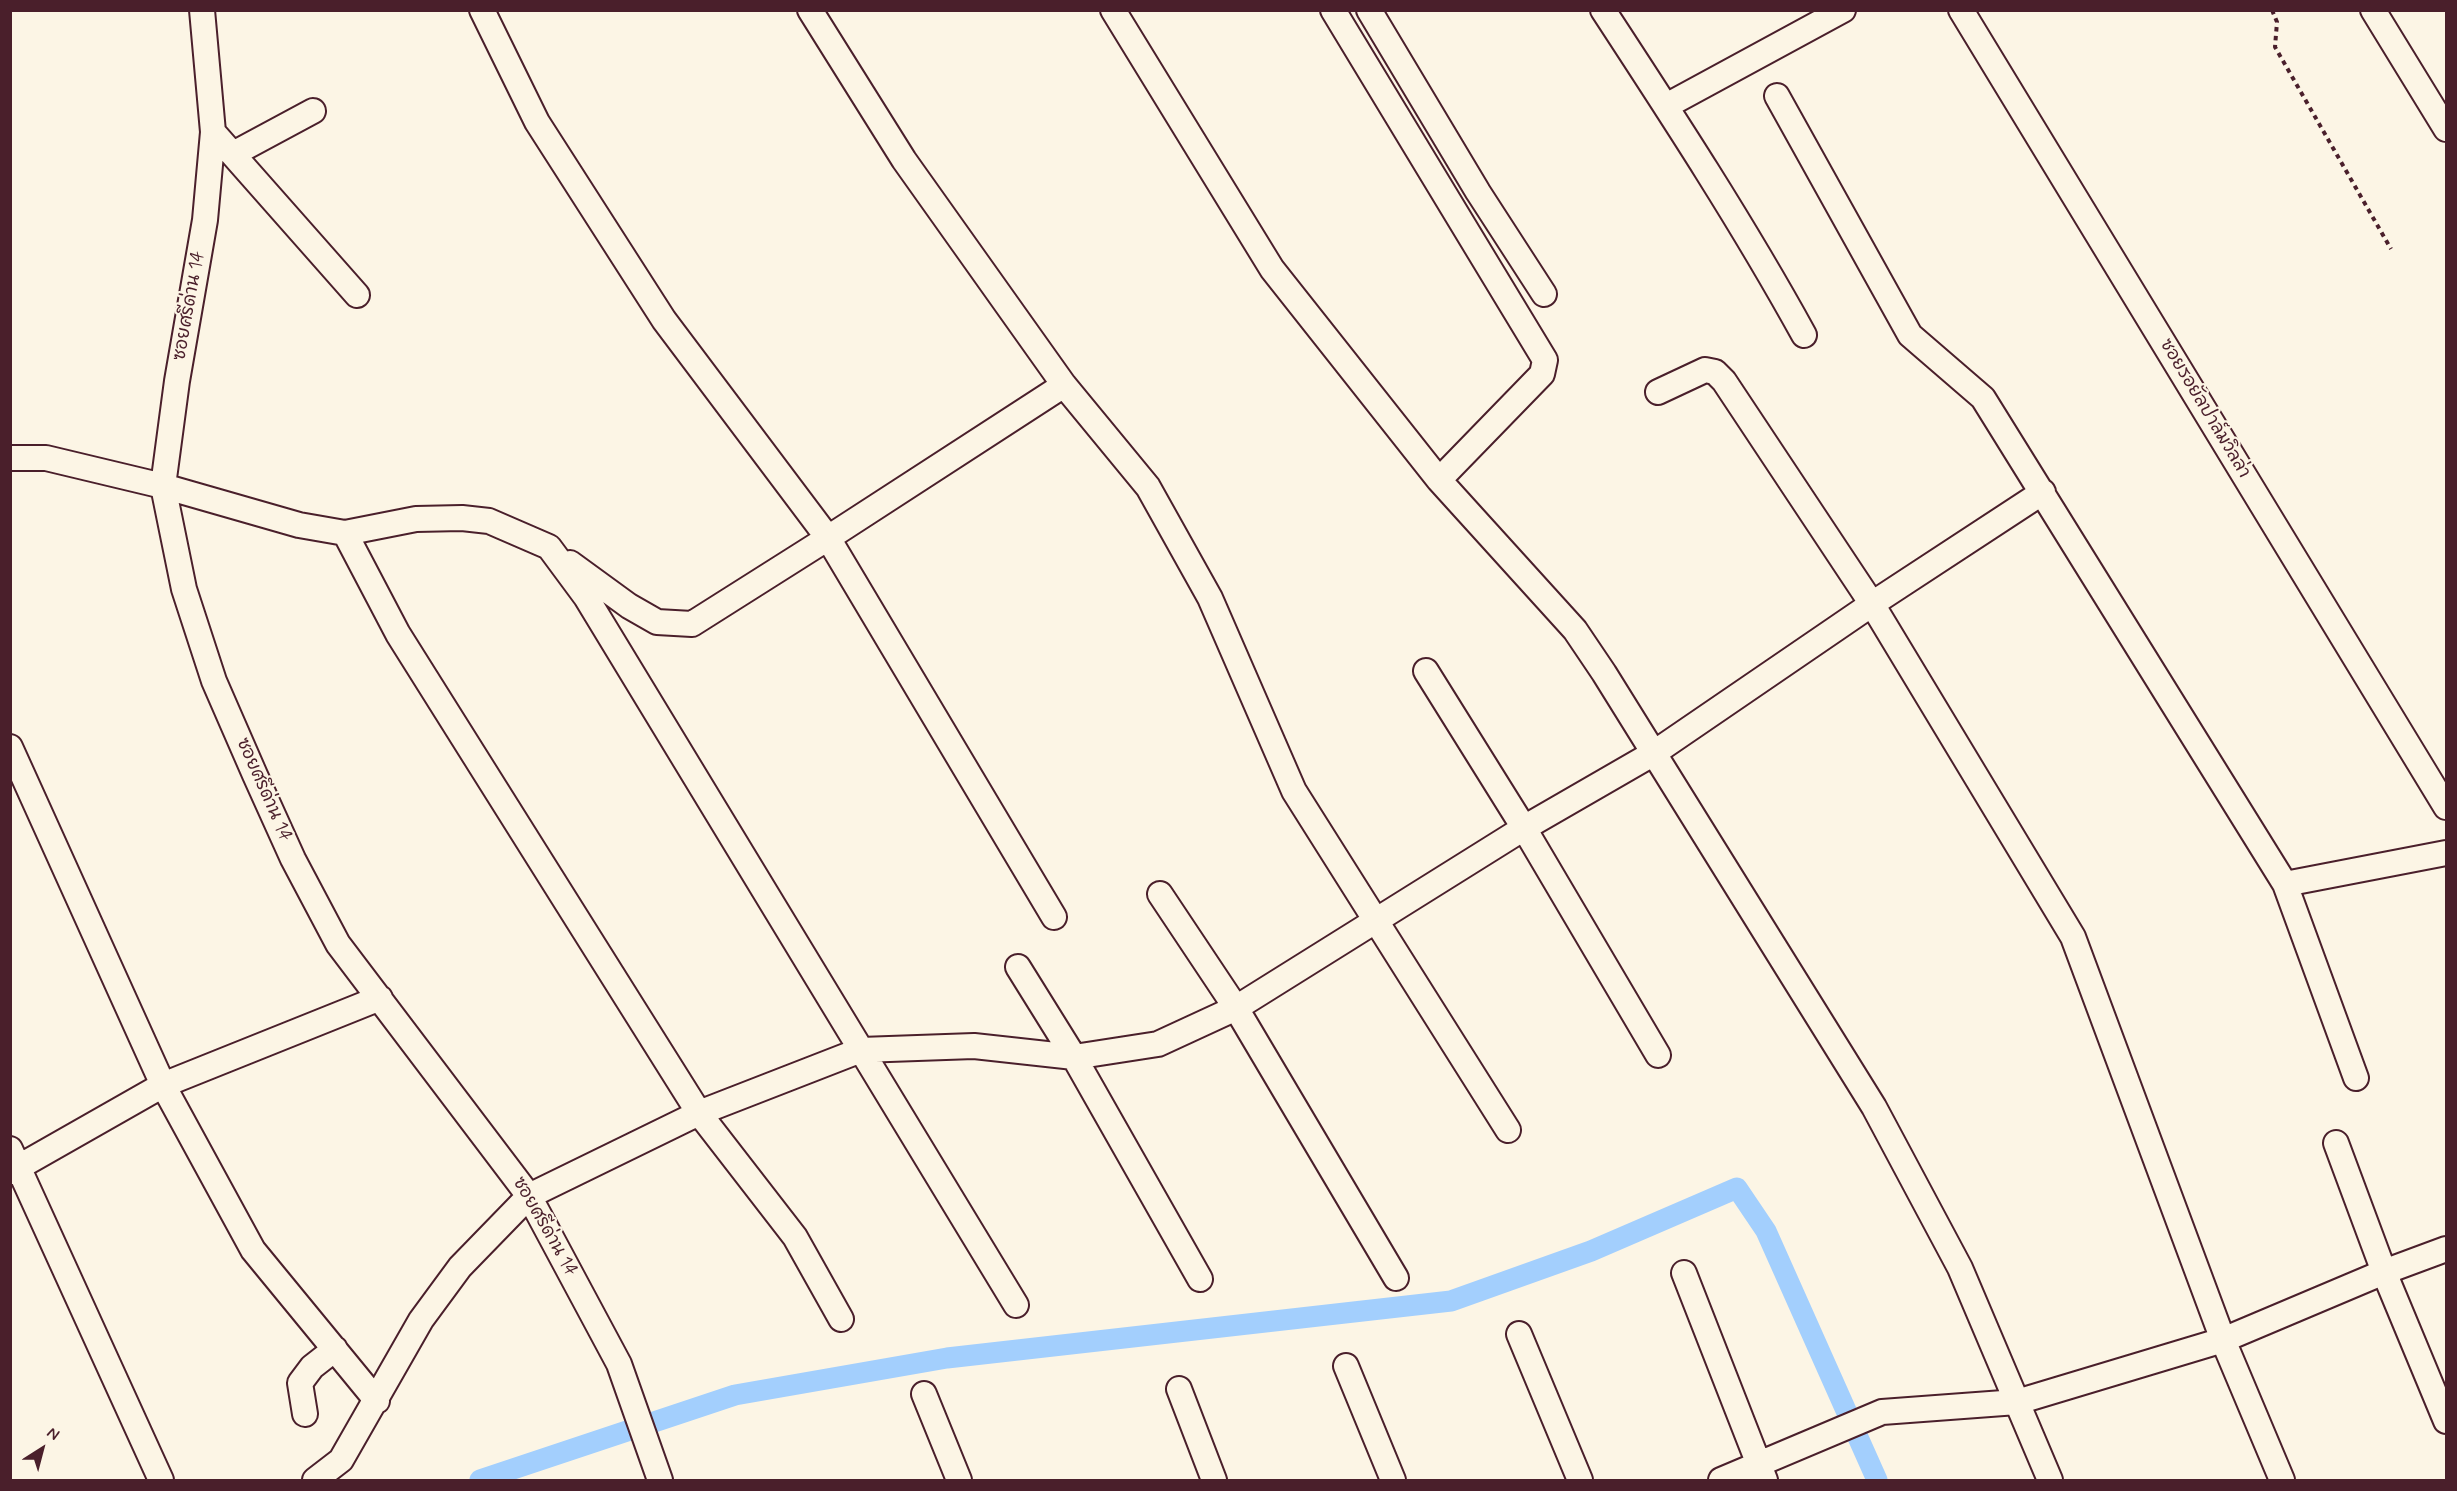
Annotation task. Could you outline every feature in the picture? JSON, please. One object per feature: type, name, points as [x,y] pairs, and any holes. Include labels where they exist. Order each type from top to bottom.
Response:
[{"type":"street","name":"ซอยศรีด่าน 14","points":[[202,10],[213,132],[205,220],[177,381],[163,486],[184,590],[219,692],[293,859],[338,944],[530,1196],[618,1364],[660,1480]]},
{"type":"street","points":[[482,10],[537,122],[664,320],[828,538],[1054,917]]},
{"type":"street","points":[[810,10],[904,160],[1064,385],[1148,487],[1179,538],[1214,607],[1294,791],[1508,1130]]},
{"type":"street","points":[[1113,10],[1272,269],[1439,480],[1575,630],[1654,753],[1874,1107],[1960,1268],[2050,1480]]},
{"type":"street","points":[[1333,10],[1545,360],[1542,374],[1439,480]]},
{"type":"street","points":[[1369,10],[1478,192],[1544,294]]},
{"type":"street","points":[[1604,10],[1772,276],[1804,335]]},
{"type":"street","points":[[1666,106],[1843,10]]},
{"type":"street","name":"ซอยรอยัลปาล์มวิลล่า","points":[[1961,10],[2446,807]]},
{"type":"street","points":[[2373,10],[2446,129]]},
{"type":"street","points":[[1777,96],[1910,334],[1983,398],[2285,884],[2355,1078]]},
{"type":"street","points":[[233,154],[313,111]]},
{"type":"street","points":[[213,132],[357,295]]},
{"type":"street","points":[[1658,392],[1706,370],[1715,372],[1724,381],[1872,604],[2073,937],[2223,1340],[2282,1480]]},
{"type":"street","points":[[10,458],[46,458],[163,486],[299,525],[345,533],[416,519],[462,518],[489,521],[549,547],[629,606],[657,622],[692,624],[1064,385]]},
{"type":"street","points":[[315,1480],[341,1460],[377,1401],[421,1320],[460,1267],[530,1196],[699,1113],[861,1050],[974,1046],[1074,1057],[1158,1044],[1236,1008],[1524,828],[1654,753],[1872,604],[2043,492]]},
{"type":"street","points":[[345,533],[398,633],[699,1113],[795,1237],[842,1319]]},
{"type":"street","points":[[549,547],[586,597],[1016,1305]]},
{"type":"street","points":[[1426,671],[1524,828],[1658,1055]]},
{"type":"street","points":[[10,747],[163,1085],[253,1250],[377,1401]]},
{"type":"street","points":[[2285,884],[2446,853]]},
{"type":"street","points":[[1160,894],[1236,1008],[1396,1278]]},
{"type":"street","points":[[1018,967],[1074,1057],[1200,1279]]},
{"type":"street","points":[[161,1480],[13,1163],[163,1085],[380,999]]},
{"type":"street","points":[[2336,1143],[2384,1272],[2446,1421]]},
{"type":"street","points":[[1721,1480],[1762,1473],[1839,1429],[1882,1412],[2017,1402],[2223,1340],[2384,1272],[2446,1249]]},
{"type":"street","points":[[1684,1273],[1762,1473]]},
{"type":"street","points":[[1519,1334],[1580,1480]]},
{"type":"street","points":[[305,1414],[300,1383],[312,1366],[335,1349]]},
{"type":"street","points":[[1346,1366],[1393,1480]]},
{"type":"street","points":[[1179,1389],[1214,1480]]},
{"type":"street","points":[[924,1394],[959,1480]]},
{"type":"path","points":[[2272,10],[2277,22],[2275,47],[2391,249]]},
{"type":"waterway","points":[[480,1480],[735,1395],[947,1358],[1451,1301],[1591,1251],[1737,1188],[1766,1231],[1877,1480]]}]
